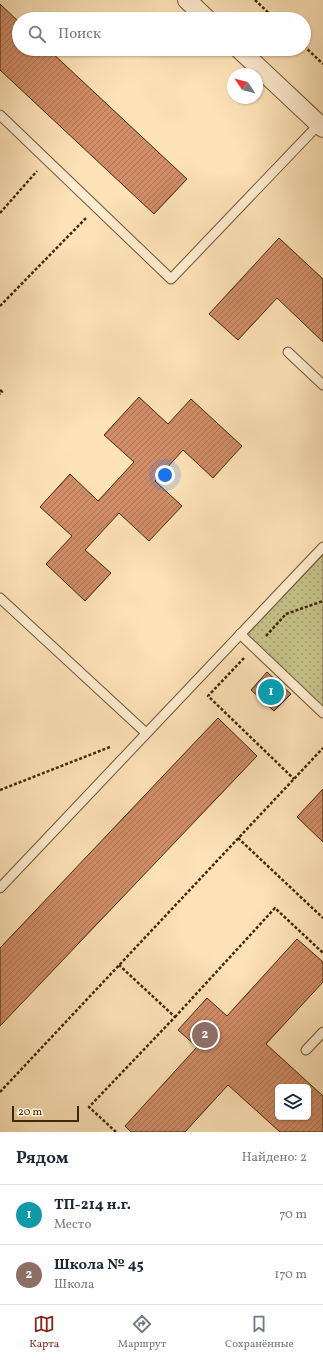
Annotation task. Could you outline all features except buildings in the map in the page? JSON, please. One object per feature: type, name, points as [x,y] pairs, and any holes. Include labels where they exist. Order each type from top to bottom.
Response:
[{"type":"street","points":[[187,0],[200,12]]},
{"type":"street","points":[[247,56],[322,124]]},
{"type":"lane","points":[[0,115],[171,279],[322,124]]},
{"type":"lane","points":[[288,352],[323,385]]},
{"type":"lane","points":[[0,888],[323,546]]},
{"type":"lane","points":[[0,598],[146,733]]},
{"type":"lane","points":[[240,634],[323,712]]},
{"type":"lane","points":[[306,1050],[323,1032]]},
{"type":"path","points":[[255,0],[268,12]]},
{"type":"path","points":[[311,53],[323,64]]},
{"type":"path","points":[[0,213],[47,160]]},
{"type":"path","points":[[0,306],[96,207]]},
{"type":"path","points":[[0,390],[2,392],[0,394]]},
{"type":"path","points":[[267,605],[286,614],[323,601]]},
{"type":"path","points":[[208,696],[294,779]]},
{"type":"path","points":[[0,790],[117,745]]},
{"type":"path","points":[[0,1092],[323,748]]},
{"type":"path","points":[[238,838],[323,918]]},
{"type":"path","points":[[116,1132],[89,1106],[175,1017],[275,908],[323,953]]},
{"type":"path","points":[[119,965],[175,1017]]},
{"type":"shaded area","points":[[323,555],[323,707],[247,635]]},
{"type":"place","name":"ТП-214 н.г.","points":[[271,692]]},
{"type":"place","name":"Школа № 45","points":[[205,1035]]}]
